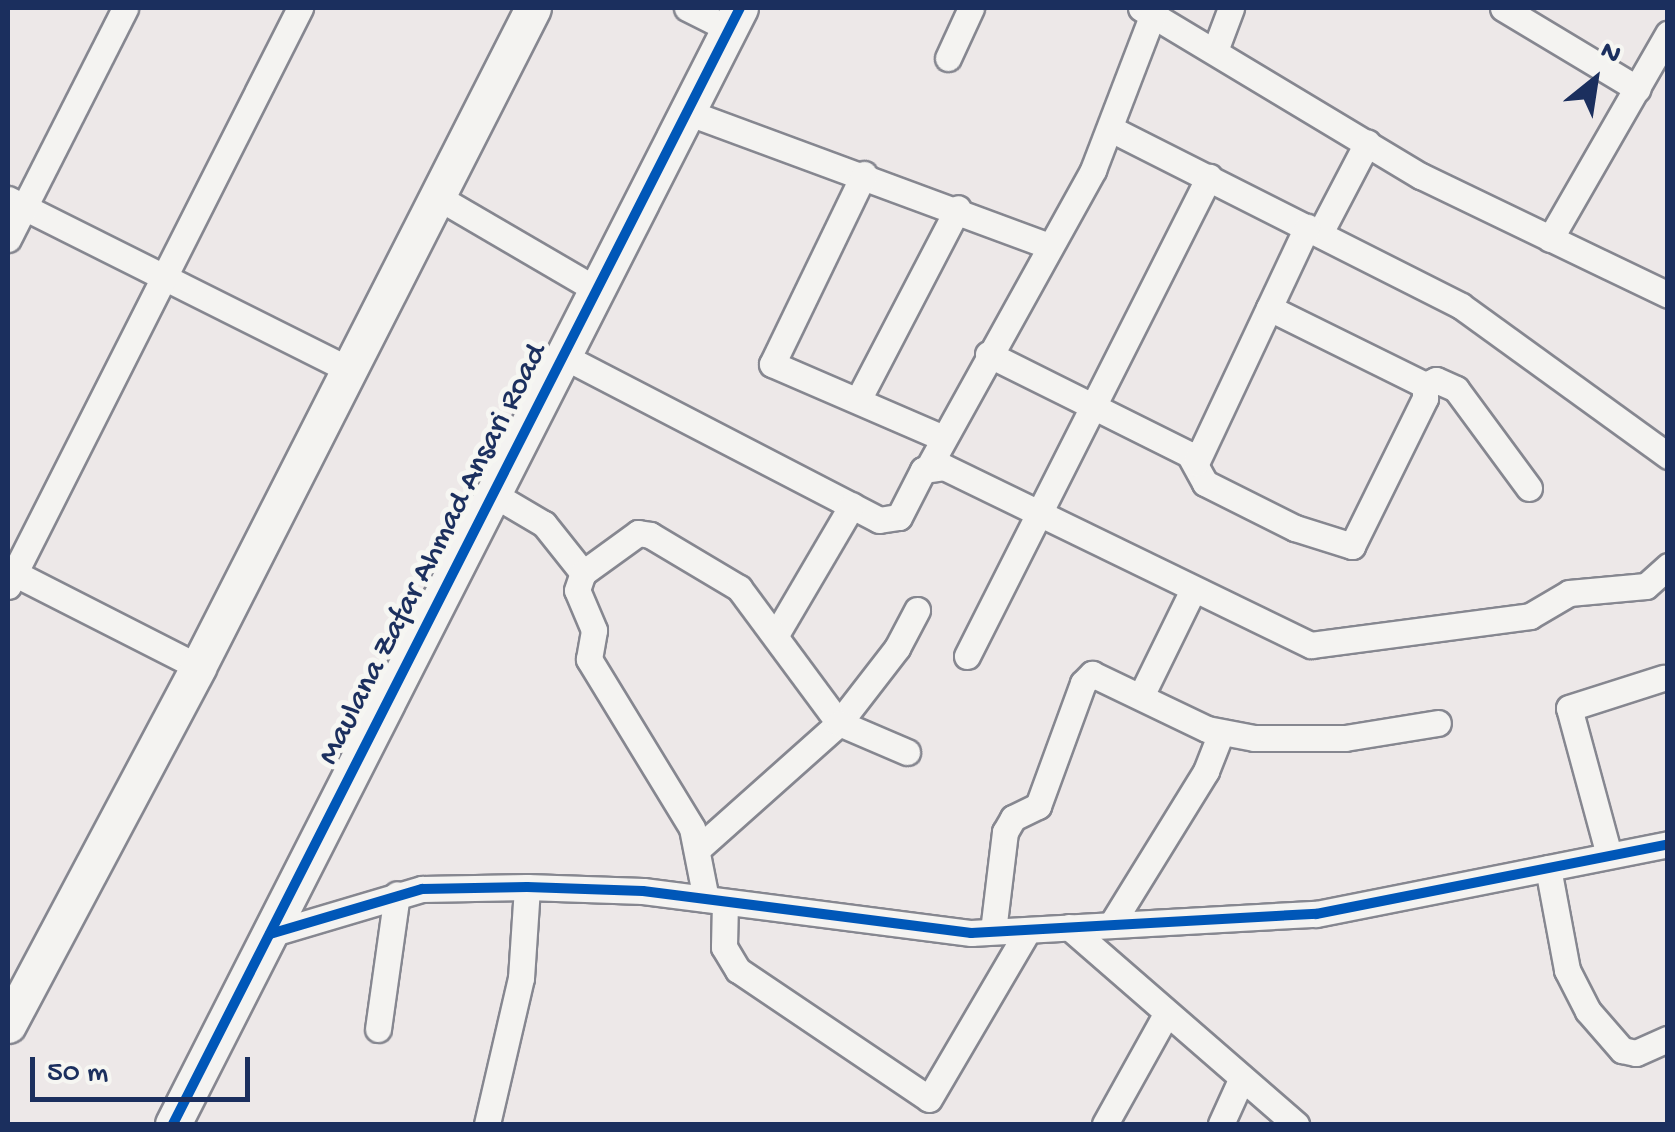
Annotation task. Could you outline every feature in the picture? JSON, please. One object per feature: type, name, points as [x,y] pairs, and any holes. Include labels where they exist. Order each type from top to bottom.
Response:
[{"type":"street","points":[[8,239],[16,203],[125,8]]},
{"type":"street","points":[[198,667],[10,576],[300,8]]},
{"type":"street","points":[[8,1025],[198,667],[533,8]]},
{"type":"street","points":[[687,8],[734,18]]},
{"type":"street","points":[[948,58],[970,8]]},
{"type":"street","points":[[1216,48],[1231,8]]},
{"type":"street","points":[[1511,10],[1638,89]]},
{"type":"street","points":[[563,356],[852,505],[893,521],[928,468],[941,436],[1050,246],[1111,129],[1147,11],[1216,48],[1368,143],[1550,239],[1668,295]]},
{"type":"street","name":"Maulana Zafar Ahmad Ansari Road","points":[[173,1124],[734,18]]},
{"type":"street","points":[[1550,239],[1668,34]]},
{"type":"street","points":[[687,112],[958,208],[1050,246]]},
{"type":"street","points":[[1111,129],[1506,333],[1668,456]]},
{"type":"street","points":[[1196,463],[1269,308],[1368,143]]},
{"type":"street","points":[[864,174],[772,364],[941,436]]},
{"type":"street","points":[[967,656],[1036,512],[1208,178]]},
{"type":"street","points":[[436,196],[596,290]]},
{"type":"street","points":[[16,203],[347,369]]},
{"type":"street","points":[[858,400],[958,208]]},
{"type":"street","points":[[1269,308],[1425,386]]},
{"type":"street","points":[[988,354],[1196,463],[1206,484],[1295,528],[1352,546],[1425,398],[1425,386]]},
{"type":"street","points":[[1425,386],[1436,380],[1456,389],[1529,488]]},
{"type":"street","points":[[928,468],[944,467],[1284,636],[1336,645],[1530,616],[1569,593],[1646,586],[1668,566]]},
{"type":"street","points":[[492,494],[544,524],[583,572]]},
{"type":"street","points":[[777,633],[852,505]]},
{"type":"street","points":[[907,752],[838,723],[777,633],[729,580],[643,533],[583,572],[577,590],[594,630],[590,659],[700,847],[724,947],[738,970],[929,1100],[1028,930]]},
{"type":"street","points":[[1141,696],[1193,590]]},
{"type":"street","points":[[700,847],[838,723],[897,648],[916,610]]},
{"type":"street","points":[[994,931],[1005,832],[1013,818],[1038,806],[1083,684],[1098,674],[1220,733],[1345,738],[1438,723]]},
{"type":"street","points":[[1609,855],[1568,708],[1664,678]]},
{"type":"street","points":[[1111,925],[1206,770],[1220,733]]},
{"type":"street","points":[[270,934],[397,894],[527,886],[715,900],[994,931],[1316,914],[1668,844]]},
{"type":"street","points":[[1548,868],[1567,970],[1588,1011],[1622,1050],[1636,1054],[1668,1039]]},
{"type":"street","points":[[487,1124],[521,978],[527,886]]},
{"type":"street","points":[[378,1028],[397,894]]},
{"type":"street","points":[[1069,927],[1165,1016],[1296,1124]]},
{"type":"street","points":[[1106,1124],[1165,1016]]},
{"type":"street","points":[[1222,1124],[1241,1080]]},
{"type":"cycle path","points":[[173,1124],[740,8]]},
{"type":"cycle path","points":[[270,934],[422,889],[643,891],[971,933],[1316,914],[1668,844]]}]
